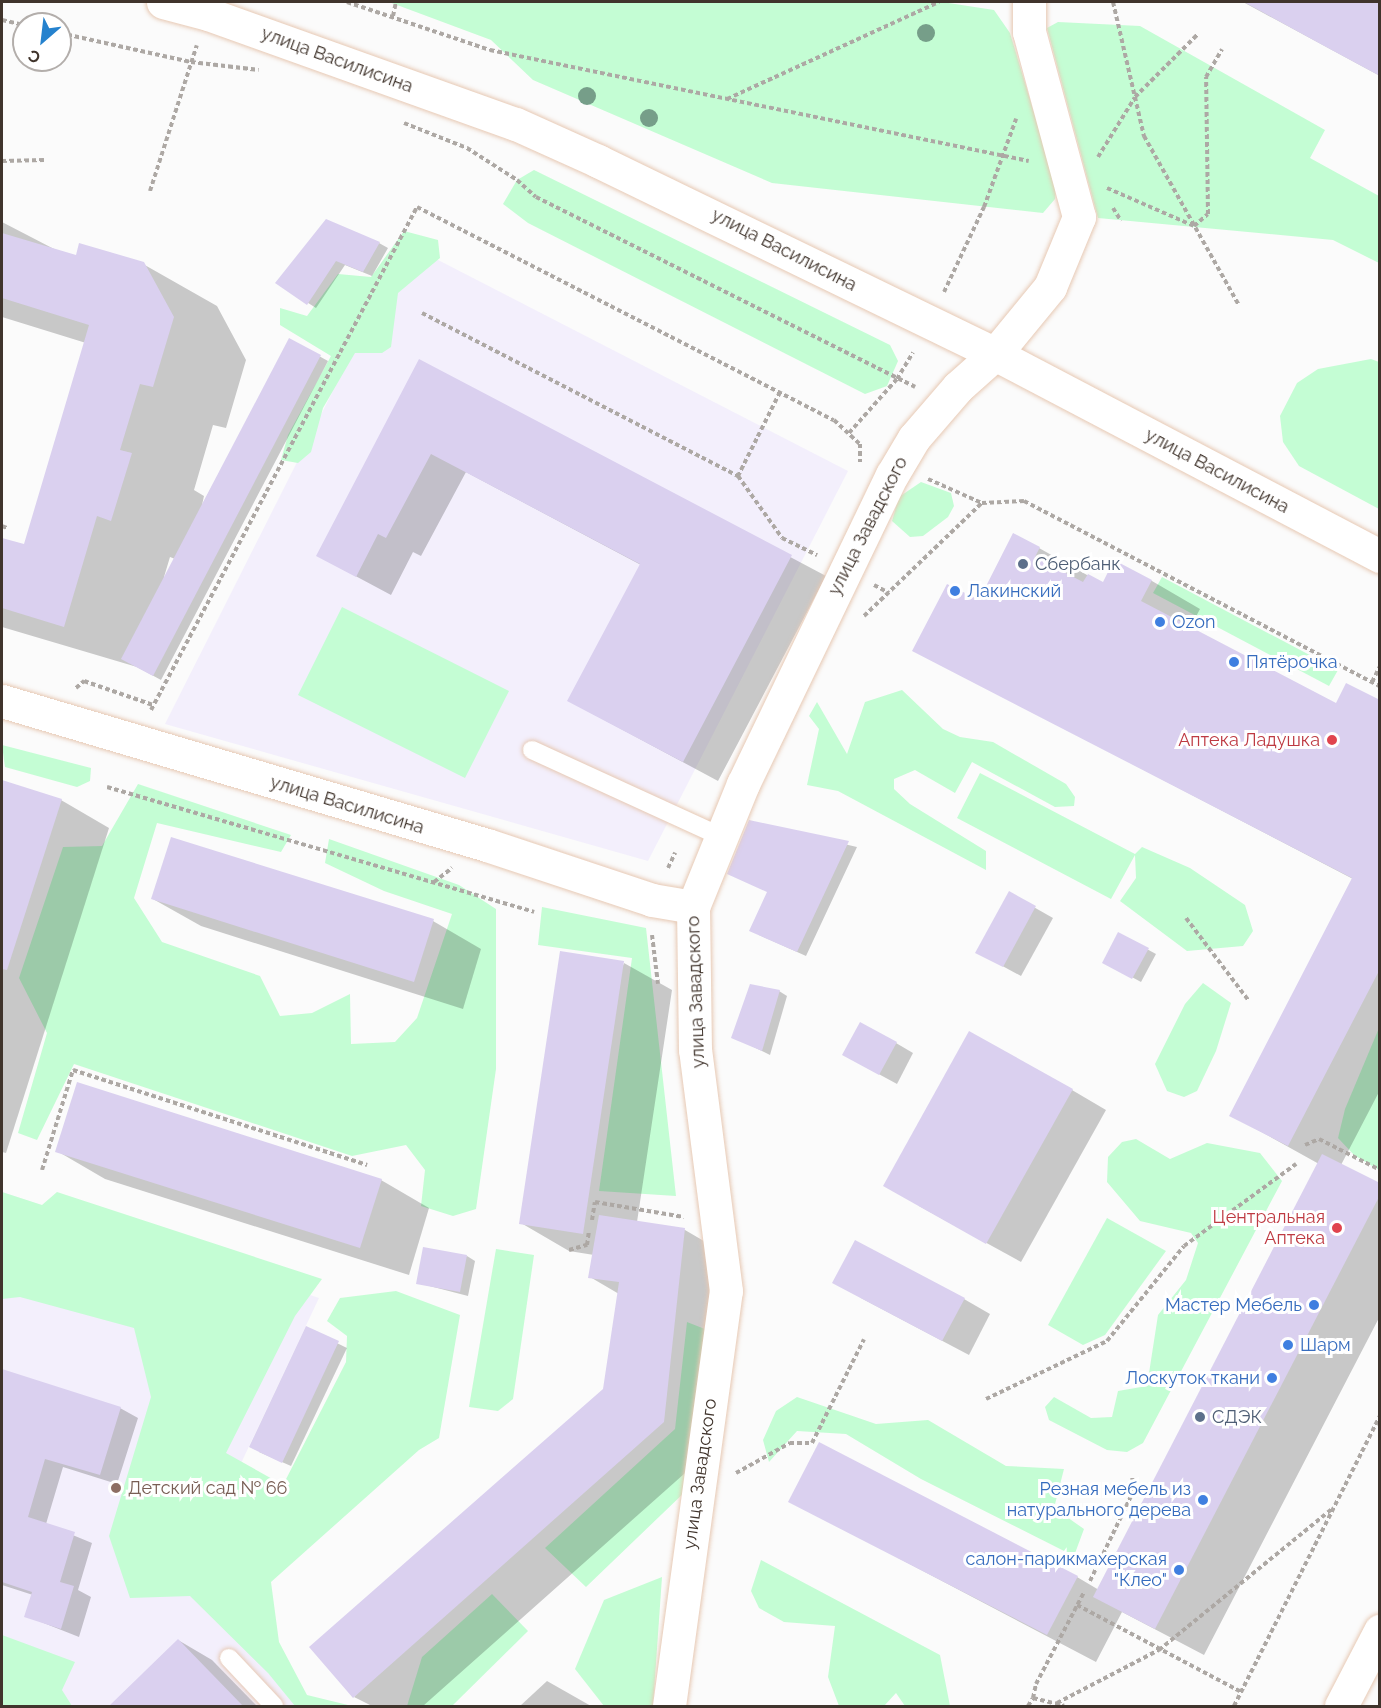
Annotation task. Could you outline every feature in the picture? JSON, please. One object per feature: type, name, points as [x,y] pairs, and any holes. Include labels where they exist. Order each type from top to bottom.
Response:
[{"type":"street","name":"улица Василисина","points":[[163,2],[208,14],[516,124],[725,220],[995,354],[1380,556]]},
{"type":"street","name":"улица Завадского","points":[[669,1707],[726,1291],[695,1050],[693,907],[790,684],[892,475],[914,438],[946,402],[995,354],[1050,287],[1080,217],[1075,173],[1041,75],[1029,32],[1029,2]]},
{"type":"street","name":"улица Василисина","points":[[2,701],[487,845],[652,900],[693,907]]},
{"type":"street","points":[[1341,1707],[1380,1631]]},
{"type":"lane","points":[[532,750],[722,837]]},
{"type":"lane","points":[[229,1658],[274,1707]]},
{"type":"path","points":[[347,2],[490,50],[1004,156],[1075,173],[1194,226]]},
{"type":"path","points":[[393,16],[396,2]]},
{"type":"path","points":[[727,99],[939,2]]},
{"type":"path","points":[[1113,2],[1144,136],[1239,305]]},
{"type":"path","points":[[1075,173],[1136,98],[1197,35]]},
{"type":"path","points":[[72,36],[191,62],[268,72]]},
{"type":"path","points":[[1194,226],[1208,214],[1206,77],[1222,49]]},
{"type":"path","points":[[150,191],[191,62]]},
{"type":"path","points":[[984,207],[1027,90],[1041,75]]},
{"type":"path","points":[[400,121],[467,148],[518,180],[536,197],[946,402]]},
{"type":"path","points":[[2,161],[44,160]]},
{"type":"path","points":[[138,742],[167,674],[417,207],[834,420],[860,444],[860,471]]},
{"type":"path","points":[[422,313],[738,476],[782,538],[805,549]]},
{"type":"path","points":[[738,476],[780,392]]},
{"type":"path","points":[[876,603],[982,503],[1024,501],[1380,686]]},
{"type":"path","points":[[1024,501],[1380,686]]},
{"type":"path","points":[[2,526],[7,528]]},
{"type":"path","points":[[1372,682],[1380,666]]},
{"type":"path","points":[[106,787],[534,912]]},
{"type":"path","points":[[1186,918],[1249,1001]]},
{"type":"path","points":[[42,1170],[73,1070],[367,1165]]},
{"type":"path","points":[[1305,1145],[1319,1139],[1380,1170]]},
{"type":"path","points":[[986,1399],[1107,1341],[1184,1246],[1296,1164]]},
{"type":"path","points":[[569,1250],[587,1245],[589,1231]]},
{"type":"path","points":[[695,1511],[737,1472],[790,1443],[812,1443],[864,1339]]},
{"type":"path","points":[[1234,1707],[1380,1416]]},
{"type":"path","points":[[1090,1581],[1134,1490],[1132,1476]]},
{"type":"path","points":[[1058,1705],[1159,1650],[1333,1508]]},
{"type":"path","points":[[1028,1707],[1036,1684],[1084,1592]]},
{"type":"path","points":[[1077,1605],[1241,1692]]},
{"type":"path","points":[[1033,1698],[1064,1707]]},
{"type":"shaded area","points":[[407,244],[848,471],[648,861],[165,724]]},
{"type":"shaded area","name":"Детский сад № 66","points":[[2,1192],[319,1298],[211,1527],[268,1673],[298,1706],[2,1706]]},
{"type":"green space","points":[[389,2],[942,2],[994,10],[1010,33],[1056,186],[1055,199],[1043,213],[772,183],[533,80],[491,40]]},
{"type":"green space","points":[[1058,22],[1140,26],[1325,130],[1310,158],[1379,196],[1379,263],[1333,240],[1098,218],[1047,28]]},
{"type":"green space","points":[[534,170],[890,345],[898,361],[887,386],[865,394],[528,223],[503,204],[517,180]]},
{"type":"green space","points":[[404,231],[438,240],[440,258],[398,293],[391,347],[382,353],[355,353],[323,408],[311,452],[298,463],[281,460],[288,435],[331,356],[280,325],[280,308],[307,316],[338,274],[371,277]]},
{"type":"green space","points":[[1371,359],[1379,362],[1379,509],[1299,466],[1283,442],[1280,416],[1297,383],[1318,369]]},
{"type":"green space","points":[[921,482],[951,493],[954,506],[948,517],[923,536],[910,537],[892,521],[899,497]]},
{"type":"green space","points":[[1162,577],[1338,670],[1329,686],[1153,593]]},
{"type":"green space","points":[[342,607],[509,691],[465,778],[298,695]]},
{"type":"green space","points":[[902,690],[943,729],[960,737],[993,742],[1066,784],[1075,797],[1074,806],[1055,807],[972,762],[955,793],[915,770],[894,779],[894,789],[910,804],[986,851],[986,870],[838,791],[807,785],[819,729],[809,716],[817,702],[847,754],[865,702]]},
{"type":"green space","points":[[2,745],[91,768],[90,781],[77,787],[5,767]]},
{"type":"green space","points":[[980,773],[1135,854],[1142,847],[1190,868],[1245,905],[1253,931],[1243,946],[1187,951],[1120,901],[1136,878],[1135,855],[1111,899],[957,818]]},
{"type":"green space","points":[[138,784],[291,835],[281,852],[157,823],[134,898],[162,942],[260,976],[280,1016],[312,1013],[350,994],[351,1044],[395,1042],[417,1018],[452,914],[384,891],[325,863],[329,839],[459,885],[496,909],[496,1069],[476,1209],[453,1216],[421,1206],[425,1170],[406,1145],[352,1156],[74,1064],[37,1140],[18,1133],[47,1033],[19,978],[63,847],[102,846]]},
{"type":"green space","points":[[542,907],[646,928],[676,1196],[599,1191],[632,958],[538,945]]},
{"type":"green space","points":[[1203,983],[1231,1003],[1216,1051],[1197,1091],[1184,1097],[1167,1091],[1155,1064],[1185,1004]]},
{"type":"green space","points":[[1379,1028],[1379,1170],[1354,1155],[1338,1138],[1345,1109]]},
{"type":"green space","points":[[1136,1139],[1170,1159],[1207,1143],[1260,1153],[1282,1181],[1143,1443],[1127,1452],[1107,1450],[1049,1420],[1045,1407],[1054,1397],[1091,1418],[1112,1417],[1118,1391],[1147,1386],[1158,1315],[1186,1280],[1198,1243],[1191,1233],[1140,1221],[1107,1182],[1108,1157],[1122,1142]]},
{"type":"green space","points":[[2,1192],[42,1205],[57,1192],[322,1279],[295,1316],[226,1453],[283,1485],[346,1362],[347,1336],[327,1321],[340,1298],[396,1291],[460,1315],[439,1438],[419,1450],[271,1582],[279,1642],[307,1695],[352,1706],[295,1706],[268,1673],[190,1596],[130,1598],[109,1536],[151,1397],[134,1328],[20,1297],[2,1299]]},
{"type":"green space","points":[[1107,1218],[1166,1251],[1105,1335],[1083,1345],[1048,1325]]},
{"type":"green space","points":[[496,1249],[534,1255],[513,1399],[498,1411],[469,1407]]},
{"type":"green space","points":[[687,1322],[710,1331],[687,1490],[586,1587],[545,1548],[675,1429]]},
{"type":"green space","points":[[797,1397],[876,1424],[928,1420],[1006,1466],[1064,1469],[1054,1508],[1084,1529],[1074,1556],[921,1479],[846,1434],[797,1431],[769,1462],[763,1440],[776,1411]]},
{"type":"green space","points":[[761,1560],[940,1655],[950,1706],[905,1706],[896,1693],[884,1706],[839,1706],[828,1677],[835,1626],[784,1622],[759,1608],[751,1591]]},
{"type":"green space","points":[[662,1577],[653,1706],[604,1706],[575,1669],[604,1600]]},
{"type":"green space","points":[[492,1594],[528,1631],[452,1706],[407,1706],[422,1657]]},
{"type":"green space","points":[[2,1635],[75,1662],[62,1690],[72,1706],[2,1706]]},
{"type":"building","points":[[1244,2],[1380,2],[1380,76],[1328,48]]},
{"type":"building","points":[[326,219],[380,242],[363,272],[336,261],[307,305],[275,283]]},
{"type":"building","points":[[2,233],[76,255],[79,243],[144,262],[174,317],[153,387],[140,384],[120,450],[132,453],[111,521],[97,516],[64,627],[2,608],[2,538],[24,544],[89,325],[2,298]]},
{"type":"building","points":[[289,338],[321,355],[153,676],[121,659]]},
{"type":"building","points":[[419,359],[792,555],[683,762],[567,701],[640,564],[431,454],[386,538],[378,534],[356,577],[316,556]]},
{"type":"building","points":[[1013,533],[1040,547],[1035,557],[1083,582],[1088,574],[1103,582],[1114,560],[1152,580],[1141,601],[1336,703],[1346,683],[1380,700],[1380,969],[1288,1146],[1229,1116],[1352,878],[912,651],[947,584],[979,600]]},
{"type":"building","points":[[2,780],[62,799],[7,970],[2,969]]},
{"type":"building","points":[[749,820],[849,841],[797,952],[749,931],[767,892],[727,874]]},
{"type":"building","points":[[171,837],[434,919],[414,982],[151,899]]},
{"type":"building","points":[[1009,891],[1036,906],[1003,967],[975,953]]},
{"type":"building","points":[[1118,932],[1149,948],[1132,979],[1102,963]]},
{"type":"building","points":[[560,951],[624,961],[583,1234],[519,1224]]},
{"type":"building","points":[[750,984],[780,990],[762,1051],[731,1038]]},
{"type":"building","points":[[860,1022],[897,1042],[879,1075],[842,1055]]},
{"type":"building","points":[[969,1031],[1073,1089],[986,1244],[883,1186]]},
{"type":"building","points":[[77,1082],[382,1179],[360,1248],[55,1152]]},
{"type":"building","points":[[1322,1154],[1380,1183],[1380,1195],[1155,1629],[1093,1597]]},
{"type":"building","points":[[599,1215],[685,1228],[664,1422],[353,1698],[309,1647],[603,1389],[619,1282],[588,1278]]},
{"type":"building","points":[[855,1240],[965,1298],[942,1341],[832,1283]]},
{"type":"building","points":[[423,1247],[467,1255],[460,1292],[416,1284]]},
{"type":"building","points":[[306,1326],[339,1341],[282,1463],[249,1447]]},
{"type":"building","name":"Детский сад № 66","points":[[2,1369],[121,1407],[100,1475],[45,1459],[28,1517],[75,1532],[60,1582],[74,1586],[61,1629],[24,1617],[32,1592],[2,1582]]},
{"type":"building","points":[[819,1442],[1078,1576],[1047,1635],[788,1502]]},
{"type":"building","points":[[178,1639],[244,1707],[108,1707]]},
{"type":"place","name":"Сбербанк","points":[[1023,564]]},
{"type":"place","name":"Лакинский","points":[[955,591]]},
{"type":"place","name":"Ozon","points":[[1160,622]]},
{"type":"place","name":"Пятёрочка","points":[[1234,662]]},
{"type":"place","name":"Аптека Ладушка","points":[[1332,740]]},
{"type":"place","name":"Центральная Аптека","points":[[1337,1228]]},
{"type":"place","name":"Мастер Мебель","points":[[1314,1305]]},
{"type":"place","name":"Шарм","points":[[1288,1345]]},
{"type":"place","name":"Лоскуток ткани","points":[[1272,1378]]},
{"type":"place","name":"СДЭК","points":[[1200,1417]]},
{"type":"place","name":"Детский сад № 66","points":[[116,1488]]},
{"type":"place","name":"Резная мебель из натурального дерева","points":[[1203,1500]]},
{"type":"place","name":"салон-парикмахерская \"Клео\"","points":[[1179,1570]]}]
